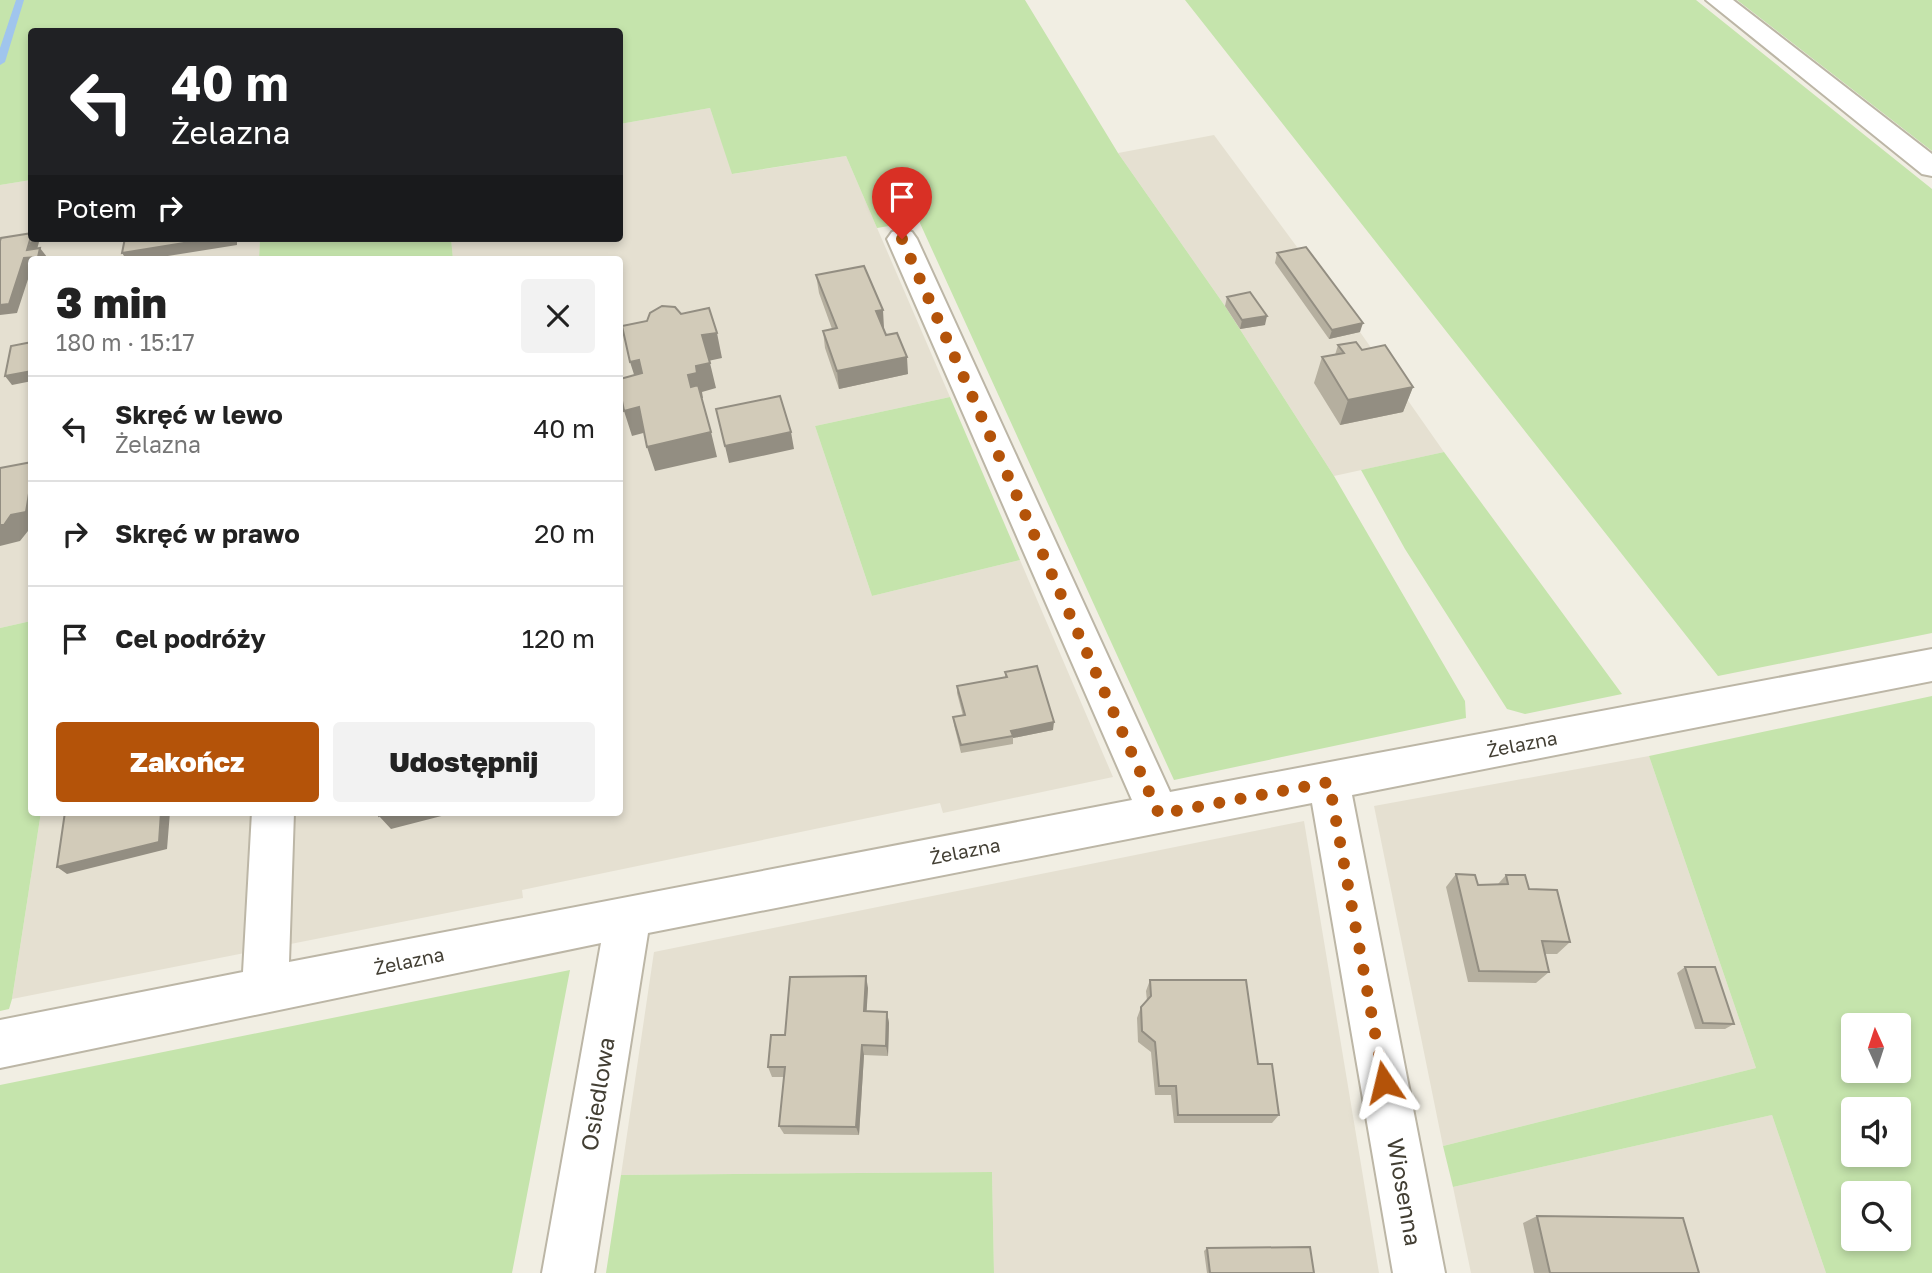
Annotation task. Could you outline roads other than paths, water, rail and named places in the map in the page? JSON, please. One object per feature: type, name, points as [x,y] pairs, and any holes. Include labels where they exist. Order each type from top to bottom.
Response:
[{"type":"street","points":[[1718,0],[1932,168]]},
{"type":"street","points":[[902,239],[1159,814]]},
{"type":"street","name":"Żelazna","points":[[0,1044],[628,916],[1932,665]]},
{"type":"street","name":"Wiosenna","points":[[1329,782],[1419,1273]]},
{"type":"street","points":[[265,990],[273,816]]},
{"type":"street","name":"Osiedlowa","points":[[568,1273],[628,916]]},
{"type":"waterway","points":[[0,62],[20,0]]}]
